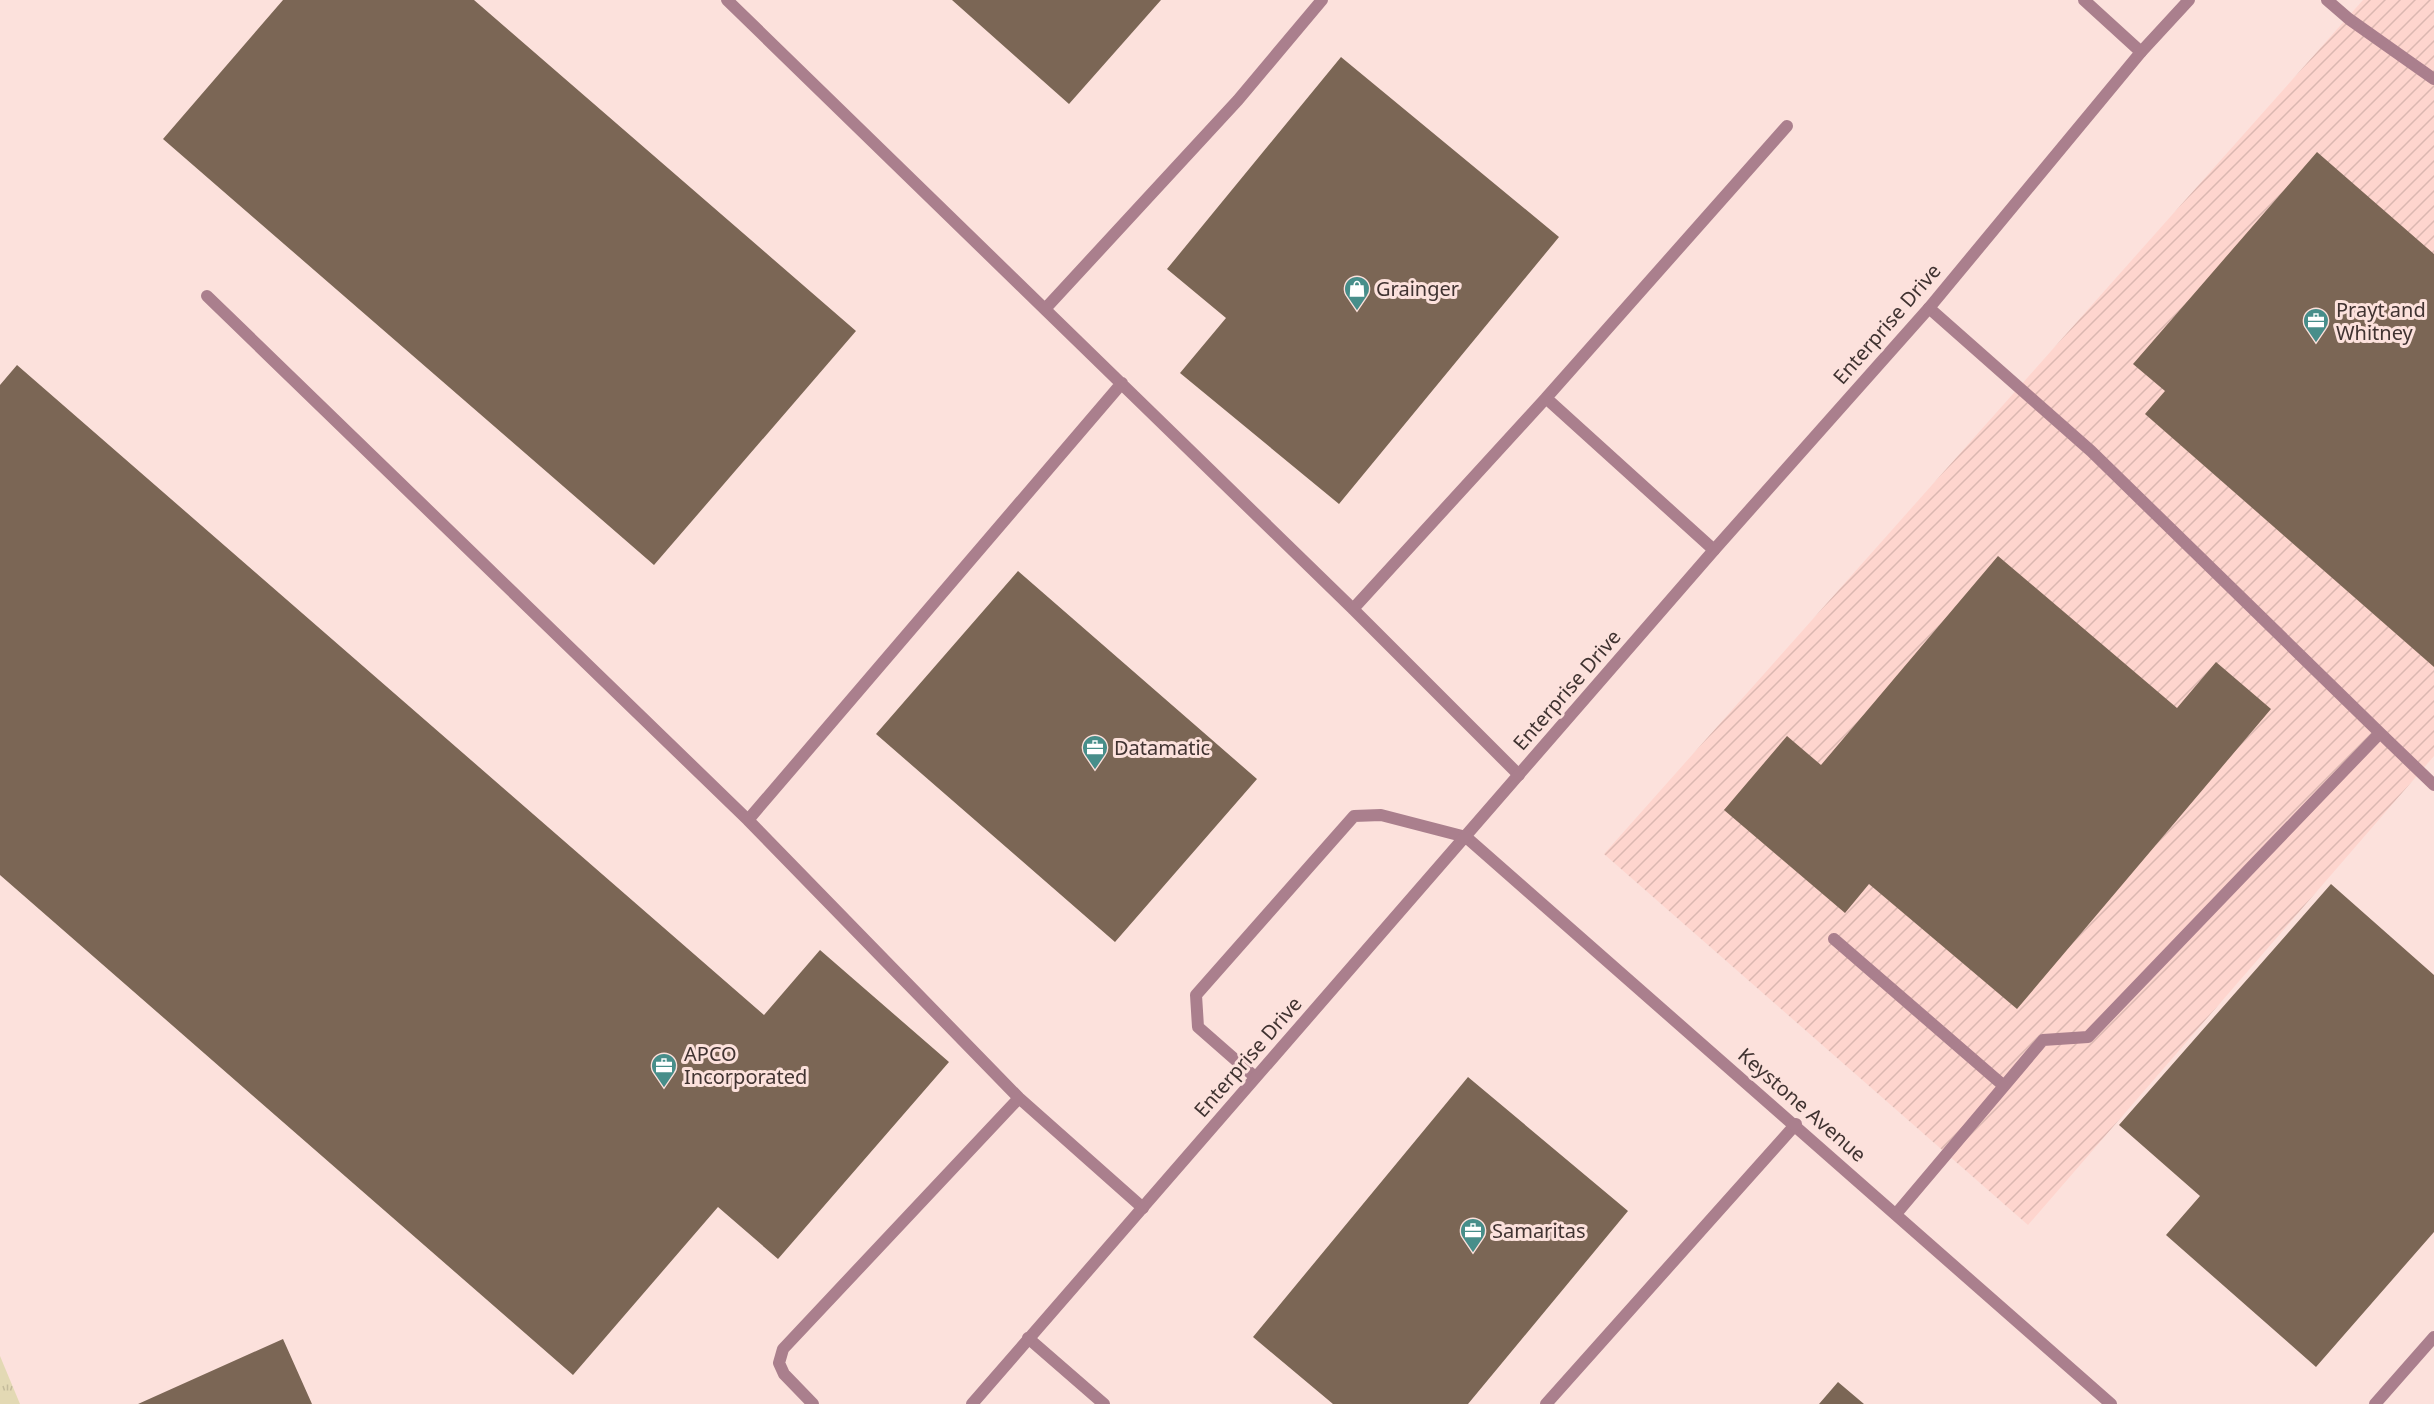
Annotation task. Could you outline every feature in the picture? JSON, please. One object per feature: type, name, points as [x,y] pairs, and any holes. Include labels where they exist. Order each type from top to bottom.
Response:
[{"type":"street","points":[[727,0],[1353,609],[1519,775]]},
{"type":"street","points":[[1045,309],[1238,100],[1322,0]]},
{"type":"street","points":[[2084,0],[2141,52]]},
{"type":"street","name":"Enterprise Drive","points":[[979,1401],[1028,1338],[1714,550],[1929,308],[2141,52],[2189,0]]},
{"type":"street","points":[[2327,0],[2349,19],[2434,79]]},
{"type":"street","points":[[1353,609],[1546,398],[1787,126]]},
{"type":"street","points":[[207,296],[748,820],[1019,1098],[1143,1208]]},
{"type":"street","points":[[1929,308],[2091,451],[2434,785]]},
{"type":"street","points":[[748,820],[1122,383]]},
{"type":"street","points":[[1546,398],[1714,550]]},
{"type":"street","points":[[1896,1214],[2043,1040],[2088,1037],[2380,733]]},
{"type":"street","points":[[1255,1077],[1198,1027],[1196,995],[1211,977],[1354,816],[1381,815],[1466,837]]},
{"type":"street","name":"Keystone Avenue","points":[[1466,837],[2111,1404]]},
{"type":"street","points":[[1834,939],[2004,1086]]},
{"type":"street","points":[[813,1404],[784,1374],[779,1363],[783,1349],[1019,1098]]},
{"type":"street","points":[[1546,1404],[1796,1125]]},
{"type":"street","points":[[2375,1404],[2434,1337]]},
{"type":"street","points":[[1028,1338],[1104,1404]]},
{"type":"shaded area","points":[[2363,0],[2434,0],[2434,756],[2028,1225],[1604,854]]},
{"type":"green space","points":[[0,1356],[20,1404],[0,1404]]},
{"type":"building","points":[[283,0],[474,0],[856,331],[654,565],[163,139]]},
{"type":"building","points":[[952,0],[1161,0],[1069,104]]},
{"type":"building","points":[[1341,57],[1559,237],[1339,504],[1180,373],[1226,318],[1167,269]]},
{"type":"building","points":[[2317,152],[2434,254],[2434,667],[2145,414],[2165,391],[2133,364]]},
{"type":"building","points":[[17,365],[764,1015],[820,950],[949,1062],[778,1259],[718,1207],[573,1375],[0,875],[0,385]]},
{"type":"building","points":[[1998,556],[2177,708],[2216,662],[2271,709],[2017,1009],[1869,884],[1845,913],[1724,810],[1787,736],[1821,765]]},
{"type":"building","points":[[1018,571],[1257,779],[1115,942],[876,734]]},
{"type":"building","points":[[2331,884],[2434,975],[2434,1232],[2316,1367],[2166,1235],[2200,1196],[2119,1125]]},
{"type":"building","points":[[1468,1077],[1628,1211],[1468,1404],[1333,1404],[1253,1337]]},
{"type":"building","points":[[283,1339],[312,1404],[138,1404]]},
{"type":"building","points":[[1838,1382],[1864,1404],[1819,1404]]},
{"type":"place","name":"Grainger","points":[[1357,312]]},
{"type":"place","name":"Prayt and Whitney","points":[[2316,344]]},
{"type":"place","name":"Datamatic","points":[[1095,771]]},
{"type":"place","name":"APCO Incorporated","points":[[664,1089]]},
{"type":"place","name":"Samaritas","points":[[1473,1254]]}]
